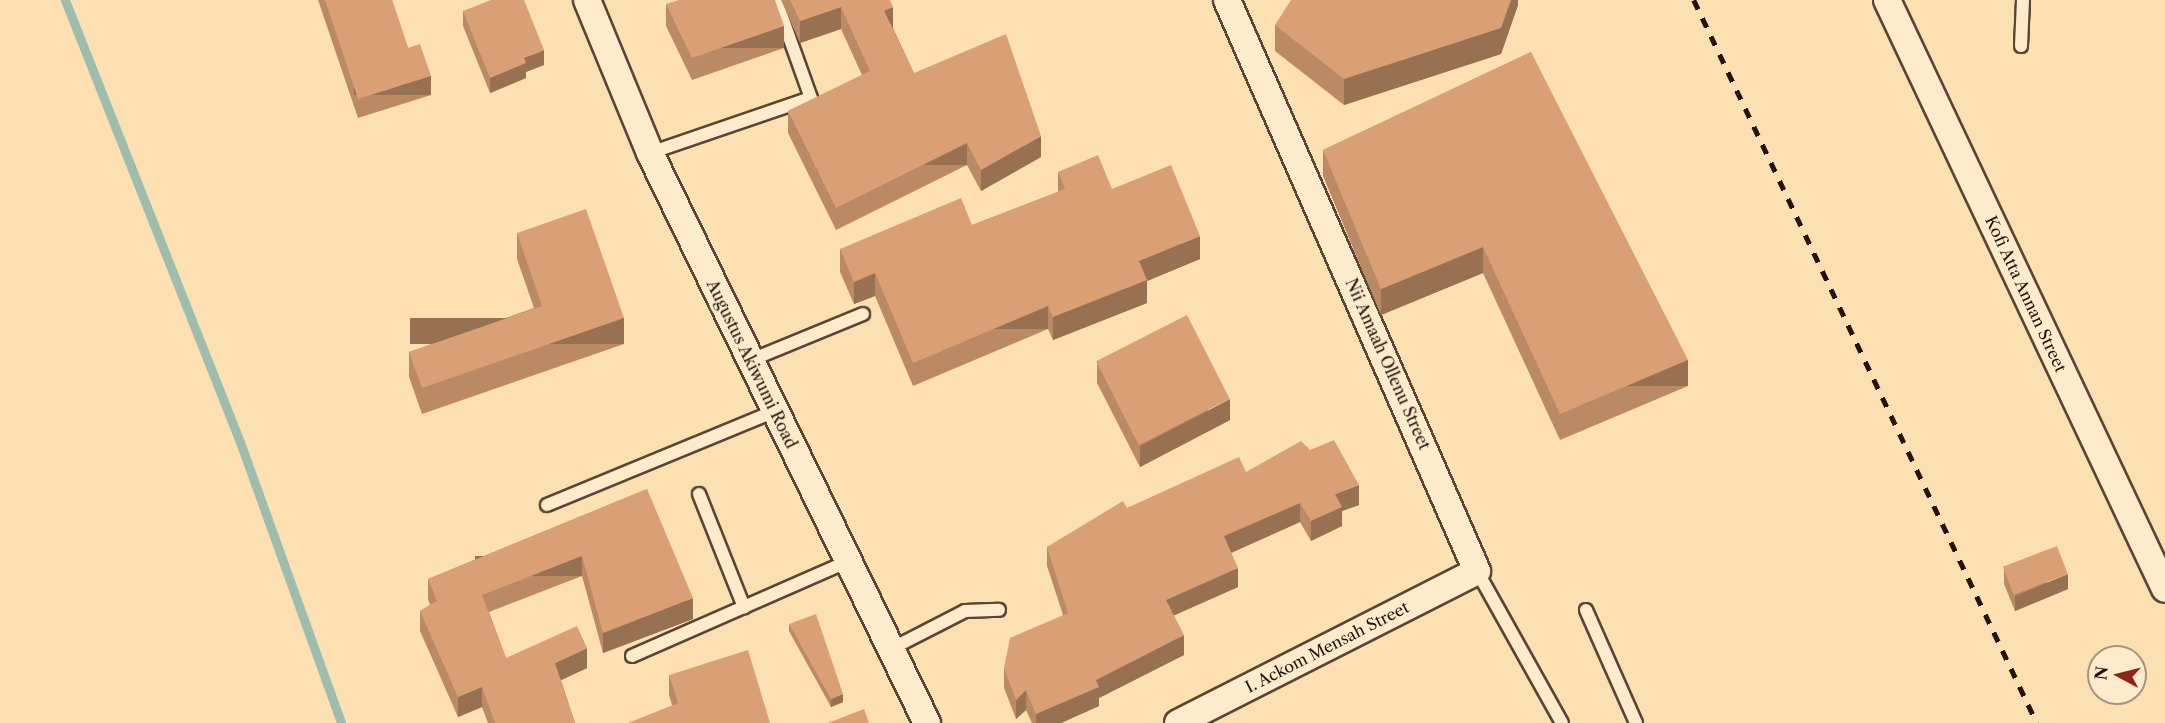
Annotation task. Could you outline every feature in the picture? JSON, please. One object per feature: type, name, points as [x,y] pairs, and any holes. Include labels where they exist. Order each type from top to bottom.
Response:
[{"type":"street","name":"Augustus Akiwumi Road","points":[[587,0],[650,153],[927,723]]},
{"type":"street","name":"Nii Amaah Ollenu Street","points":[[1227,0],[1477,571]]},
{"type":"street","name":"Kofi Atta Annan Street","points":[[1887,0],[2156,554],[2165,589]]},
{"type":"street","name":"I. Ackom Mensah Street","points":[[1178,723],[1477,571]]},
{"type":"lane","points":[[650,153],[811,98],[776,0]]},
{"type":"lane","points":[[2021,46],[2024,0]]},
{"type":"lane","points":[[751,360],[863,314]]},
{"type":"lane","points":[[548,505],[775,411]]},
{"type":"lane","points":[[699,494],[744,607]]},
{"type":"lane","points":[[632,656],[848,561]]},
{"type":"lane","name":"Nii Amaah Ollenu Street","points":[[1477,571],[1562,723]]},
{"type":"lane","points":[[891,649],[964,610],[999,610]]},
{"type":"lane","points":[[1586,610],[1636,723]]},
{"type":"building","points":[[325,0],[392,0],[408,48],[420,44],[431,76],[358,99]]},
{"type":"building","points":[[491,0],[524,0],[544,50],[524,58],[526,63],[490,78],[463,11]]},
{"type":"building","points":[[679,0],[775,0],[784,26],[692,58],[666,4]]},
{"type":"building","points":[[790,0],[890,0],[893,7],[884,11],[914,73],[1006,34],[1041,136],[981,170],[967,143],[836,208],[788,111],[870,71],[841,7],[800,21]]},
{"type":"building","points":[[1291,0],[1511,0],[1501,28],[1344,79],[1275,25]]},
{"type":"building","points":[[1531,52],[1688,360],[1560,414],[1483,247],[1381,289],[1323,150]]},
{"type":"building","points":[[1098,155],[1112,189],[1171,165],[1200,236],[1139,261],[1147,280],[1053,317],[1048,306],[913,363],[875,273],[854,282],[840,249],[961,198],[972,225],[1065,189],[1058,172]]},
{"type":"building","points":[[586,209],[624,318],[422,388],[409,352],[542,306],[517,233]]},
{"type":"building","points":[[1187,315],[1230,399],[1139,445],[1096,361]]},
{"type":"building","points":[[1334,440],[1359,485],[1335,494],[1342,507],[1311,521],[1300,503],[1224,536],[1238,568],[1166,600],[1184,635],[1096,680],[1099,687],[1036,714],[1026,690],[1016,700],[1004,668],[1010,638],[1068,613],[1047,547],[1123,501],[1127,508],[1239,457],[1246,472],[1301,441],[1310,450]]},
{"type":"building","points":[[647,489],[693,598],[603,633],[582,556],[482,595],[506,658],[577,626],[587,648],[555,663],[575,723],[495,723],[482,687],[458,697],[420,611],[437,601],[428,579]]},
{"type":"building","points":[[2057,546],[2068,574],[2014,595],[2003,567]]},
{"type":"building","points":[[816,614],[843,694],[831,699],[789,624]]},
{"type":"building","points":[[748,650],[770,723],[628,723],[678,703],[669,675]]},
{"type":"building","points":[[864,709],[869,723],[828,723]]},
{"type":"waterway","points":[[65,0],[240,442],[341,723]]},
{"type":"railway","points":[[1694,0],[2037,723]]}]
